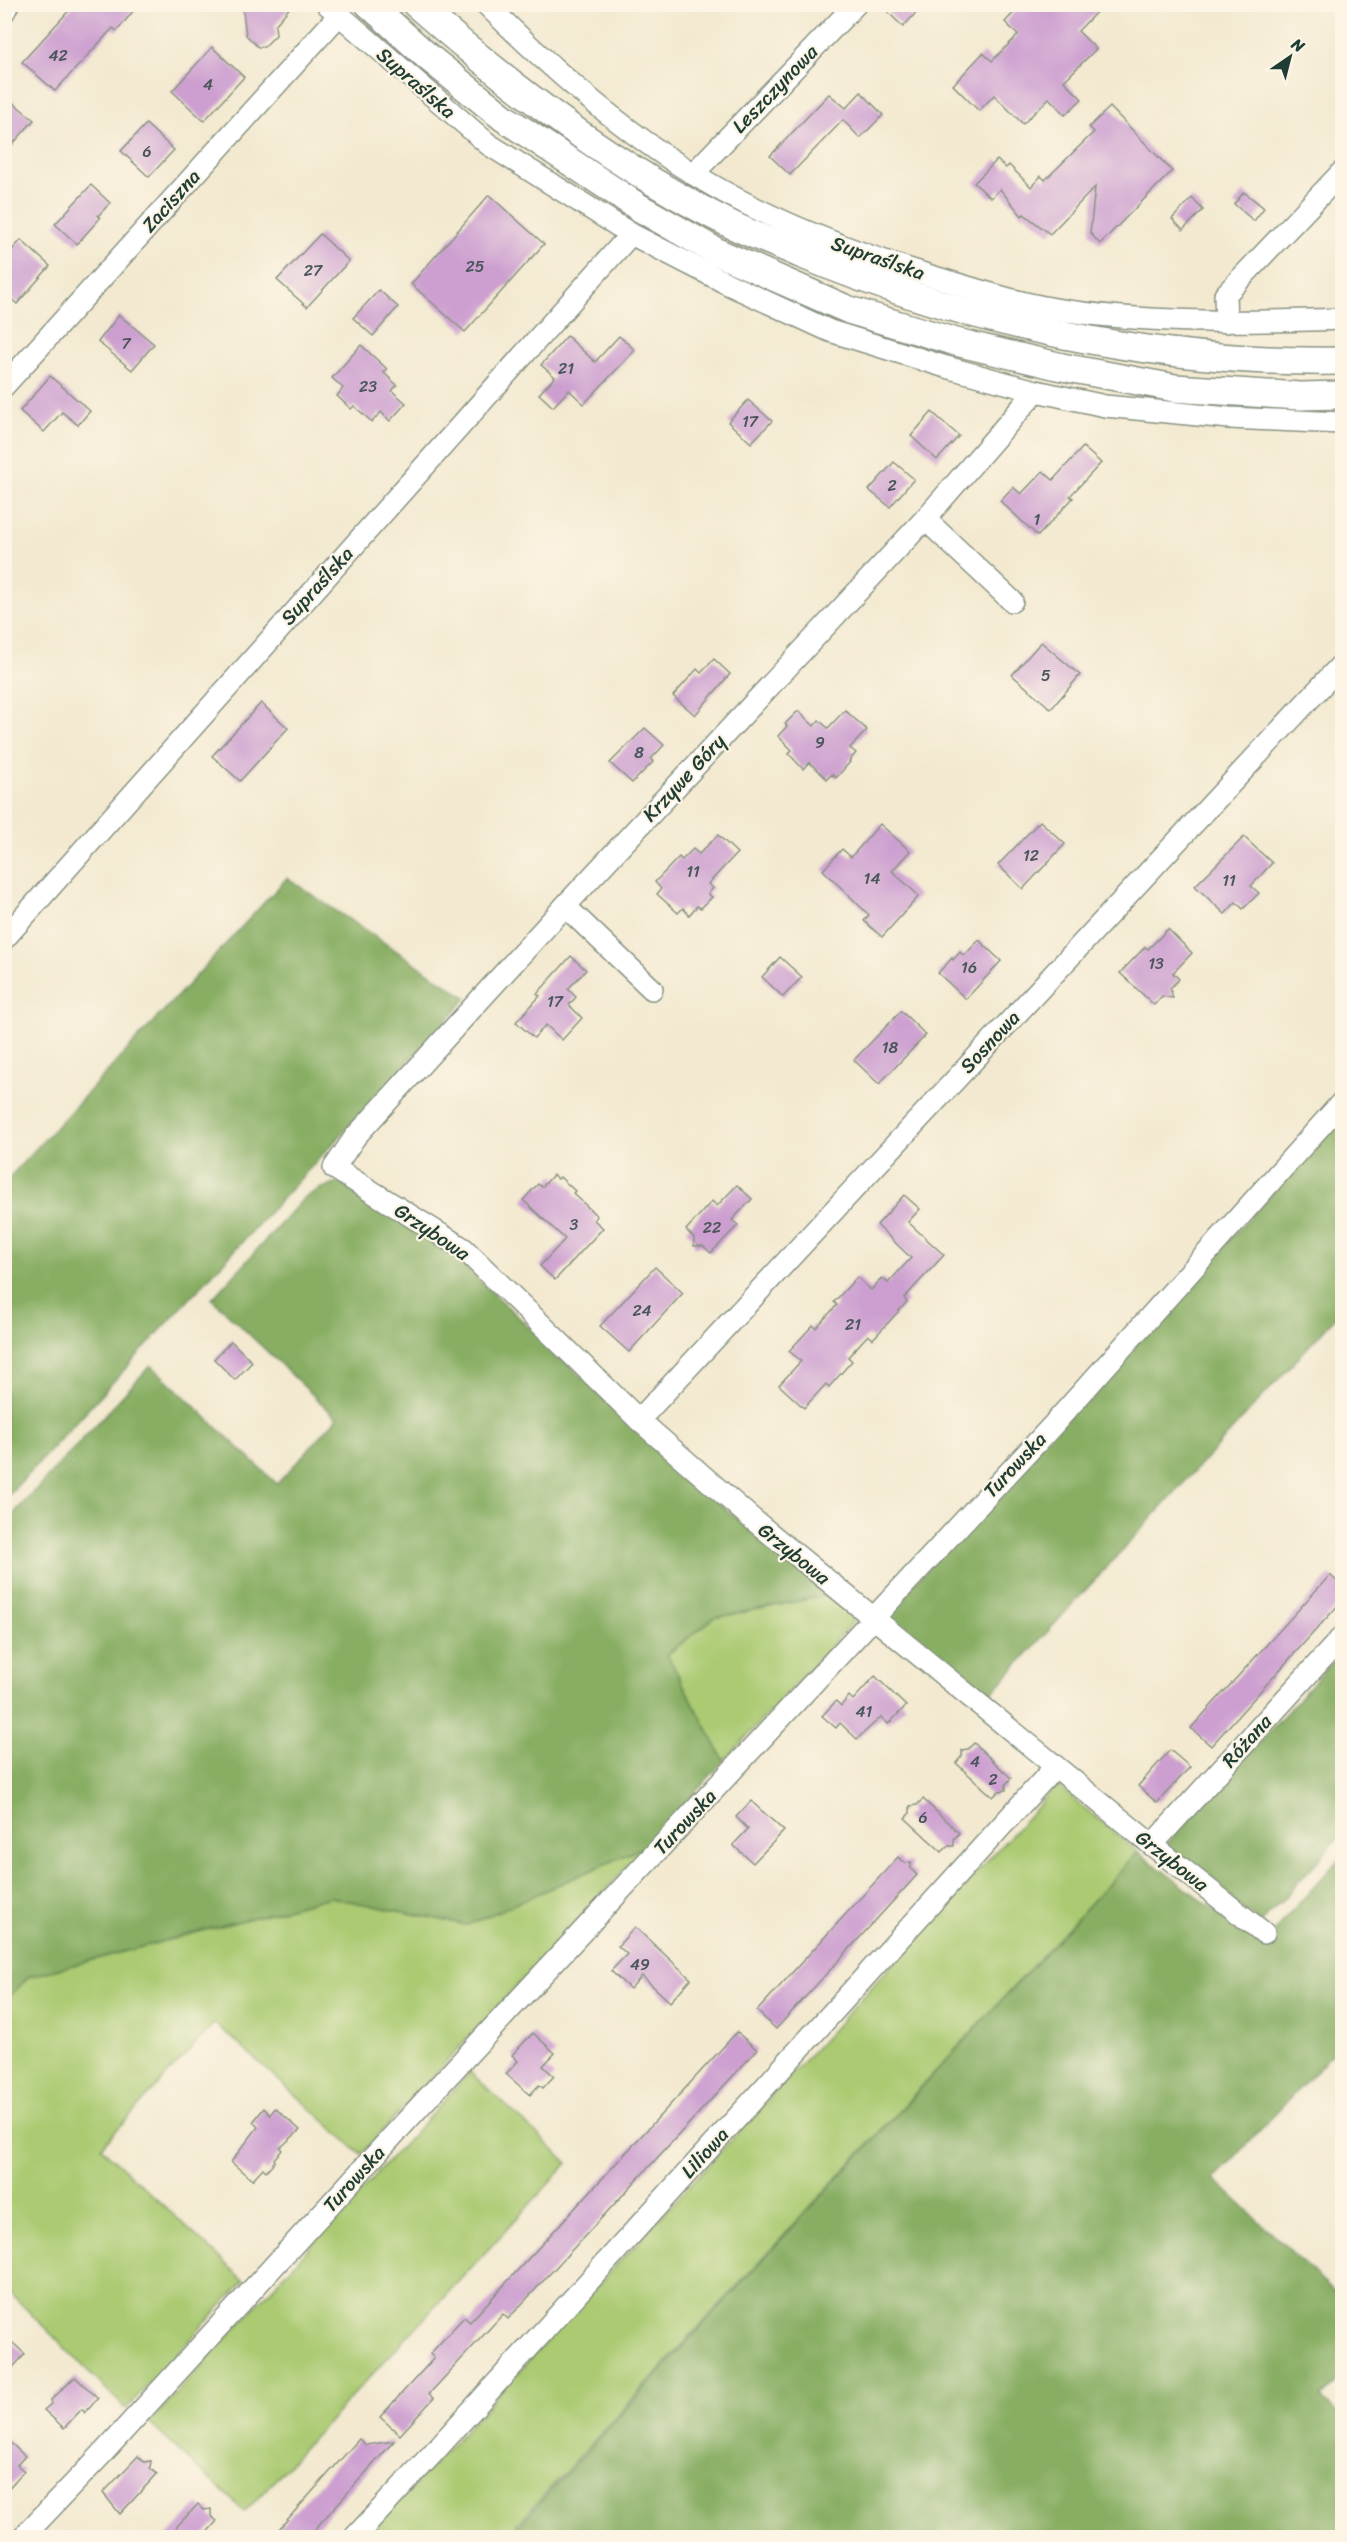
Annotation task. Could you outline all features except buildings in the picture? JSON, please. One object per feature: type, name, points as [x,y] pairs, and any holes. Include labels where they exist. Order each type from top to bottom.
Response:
[{"type":"main road","points":[[369,4],[428,57],[504,118],[640,208],[717,252],[849,310],[956,342],[1062,367],[1175,388],[1300,396],[1342,395]]},
{"type":"main road","points":[[416,4],[525,95],[652,181],[735,226],[860,279],[969,313],[1070,337],[1179,354],[1300,362],[1342,361]]},
{"type":"street","points":[[4,12],[8,4]]},
{"type":"street","name":"Supraślska","points":[[486,4],[537,56],[613,117],[693,174],[752,207],[829,242],[996,296],[1067,311],[1226,322],[1342,319]]},
{"type":"street","name":"Leszczynowa","points":[[693,174],[856,4]]},
{"type":"street","name":"Supraślska","points":[[332,10],[488,144],[631,234],[730,285],[830,331],[946,367],[1036,391],[1106,406],[1229,418],[1342,423]]},
{"type":"street","name":"Zaciszna","points":[[4,387],[332,10]]},
{"type":"street","points":[[1226,322],[1225,295],[1342,172]]},
{"type":"street","name":"Supraślska","points":[[4,939],[631,234]]},
{"type":"street","name":"Krzywe Góry","points":[[334,1168],[356,1137],[565,906],[925,519],[1036,391]]},
{"type":"street","points":[[925,519],[1012,601]]},
{"type":"street","name":"Sosnowa","points":[[639,1420],[1342,663]]},
{"type":"street","points":[[565,906],[651,990]]},
{"type":"street","name":"Turowska","points":[[22,2538],[1060,1416],[1342,1102]]},
{"type":"street","name":"Grzybowa","points":[[334,1168],[464,1249],[639,1420],[751,1518],[1055,1767],[1264,1933]]},
{"type":"street","name":"Różana","points":[[1152,1845],[1342,1637]]},
{"type":"street","name":"Liliowa","points":[[354,2538],[1055,1767]]},
{"type":"green space","points":[[287,878],[467,998],[5,1499],[5,1182]]},
{"type":"green space","points":[[1342,1117],[1342,1310],[985,1700],[883,1617]]},
{"type":"green space","points":[[339,1183],[439,1242],[690,1479],[828,1595],[714,1618],[667,1654],[724,1761],[646,1846],[467,1925],[330,1897],[28,1977],[5,2002],[4,1524],[151,1365],[277,1484],[337,1418],[212,1299],[304,1198],[319,1189]]},
{"type":"green space","points":[[828,1595],[855,1620],[724,1761],[667,1655],[714,1618]]},
{"type":"green space","points":[[1342,1651],[1342,1834],[1261,1923],[1165,1846]]},
{"type":"green space","points":[[1057,1785],[1138,1852],[505,2537],[366,2538]]},
{"type":"green space","points":[[646,1846],[361,2154],[215,2023],[101,2147],[244,2281],[126,2409],[5,2288],[4,2002],[28,1977],[330,1897],[467,1925]]},
{"type":"green space","points":[[1138,1852],[1261,1945],[1342,1856],[1342,2043],[1214,2179],[1342,2299],[1342,2377],[1321,2398],[1342,2418],[1342,2537],[507,2538]]},
{"type":"green space","points":[[470,2072],[568,2163],[245,2512],[149,2423]]}]
